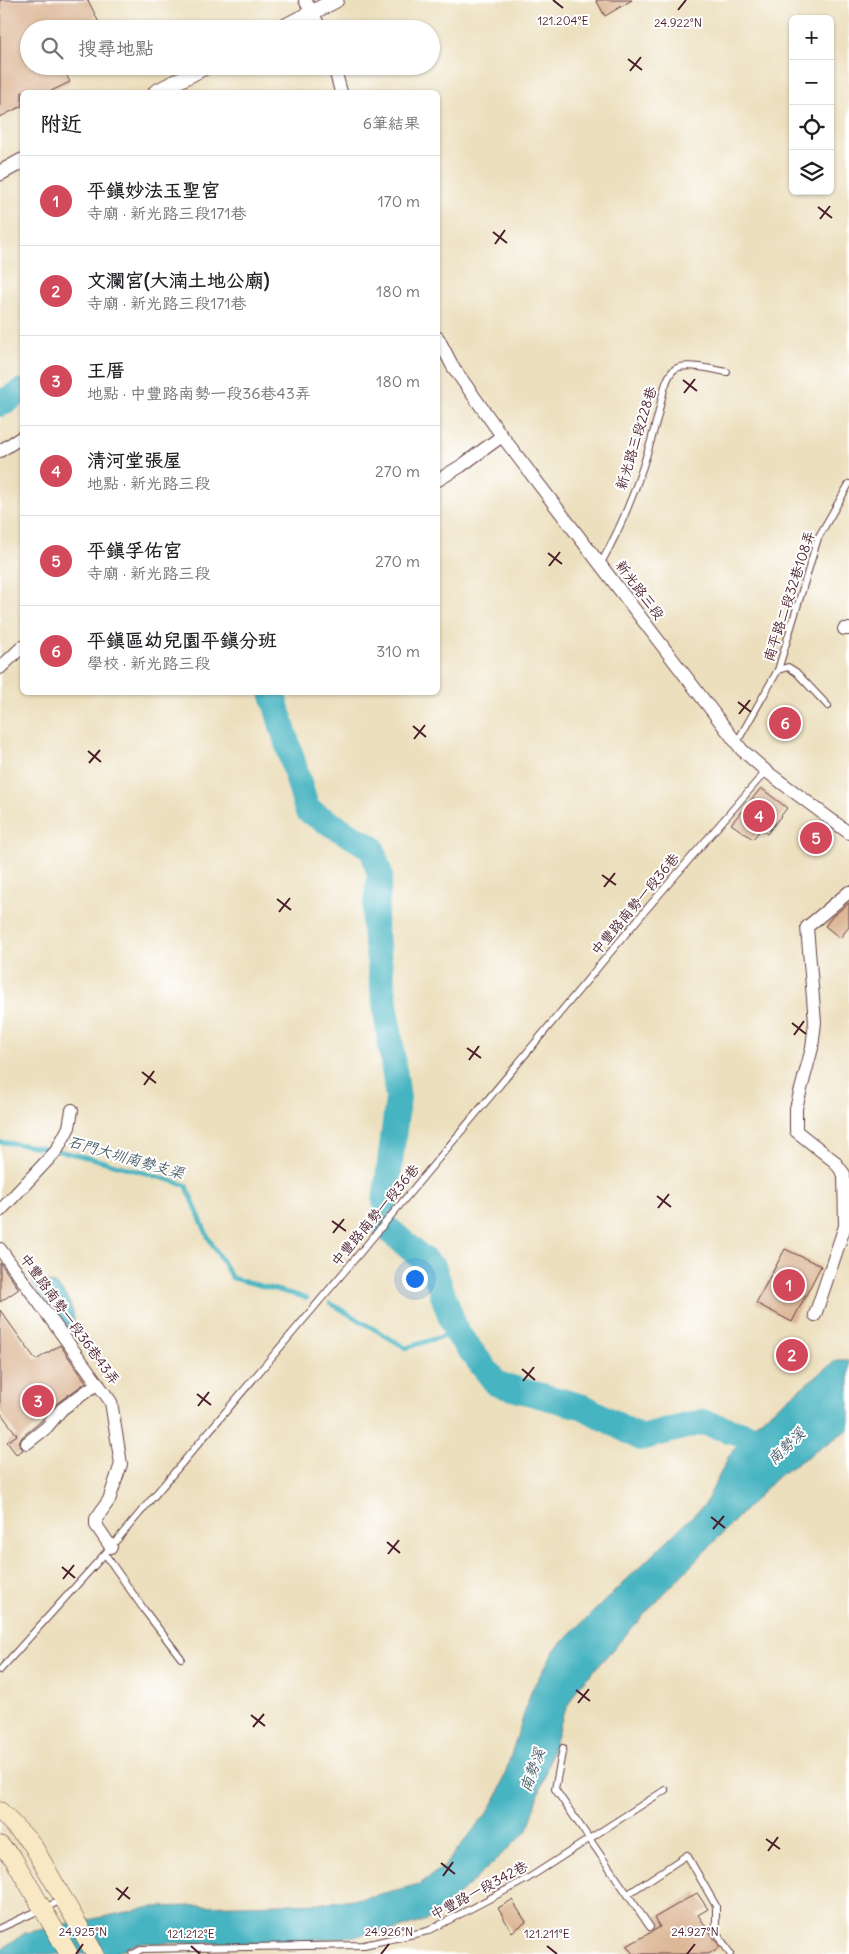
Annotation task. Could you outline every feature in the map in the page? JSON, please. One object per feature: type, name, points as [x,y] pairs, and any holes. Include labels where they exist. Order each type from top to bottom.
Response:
[{"type":"main road","points":[[0,1811],[32,1844],[95,1954]]},
{"type":"main road","points":[[0,1845],[13,1858],[69,1954]]},
{"type":"main road","points":[[44,1911],[65,1902]]},
{"type":"street","points":[[291,20],[308,6],[336,0]]},
{"type":"street","points":[[308,6],[316,20]]},
{"type":"street","points":[[160,90],[189,75]]},
{"type":"street","points":[[336,75],[340,90]]},
{"type":"street","points":[[0,173],[20,162]]},
{"type":"street","name":"新光路三段","points":[[440,342],[453,367],[502,436],[737,742],[766,771],[849,833]]},
{"type":"street","points":[[440,479],[502,436]]},
{"type":"street","points":[[0,451],[20,438]]},
{"type":"street","points":[[0,668],[20,649]]},
{"type":"street","points":[[815,1315],[845,1226],[844,1174],[834,1161],[796,1131],[796,1108],[812,1048],[815,1022],[806,927],[849,892]]},
{"type":"street","points":[[0,1211],[56,1150],[64,1138],[72,1110]]},
{"type":"street","name":"中豐路南勢一段36巷43弄","points":[[0,1249],[111,1402],[120,1464],[109,1500],[96,1519],[96,1526],[108,1550]]},
{"type":"street","points":[[27,1443],[46,1428],[62,1409],[98,1383]]},
{"type":"lane","name":"新光路三段228巷","points":[[601,564],[631,499],[648,455],[666,384],[673,370],[682,366],[727,372]]},
{"type":"lane","name":"南平路二段32巷108弄","points":[[737,742],[778,670],[818,538],[849,484]]},
{"type":"lane","points":[[778,670],[788,667],[796,672],[828,706]]},
{"type":"lane","name":"中豐路南勢一段36巷","points":[[0,1670],[108,1550],[349,1266],[644,912],[766,771]]},
{"type":"lane","points":[[108,1550],[145,1611],[181,1658]]},
{"type":"lane","points":[[563,1748],[556,1788],[650,1927]]},
{"type":"lane","name":"中豐路一段342巷","points":[[133,1954],[142,1949],[364,1945],[428,1931],[527,1879],[665,1790]]},
{"type":"lane","points":[[628,1894],[687,1855],[716,1906],[716,1931],[730,1954]]},
{"type":"lane","points":[[0,1928],[44,1911]]},
{"type":"water","points":[[31,1282],[48,1282],[53,1284],[67,1297],[74,1321],[65,1330]]},
{"type":"water","name":"南勢溪","points":[[837,1360],[849,1360],[849,1429],[778,1476],[650,1608],[577,1689],[563,1715],[528,1830],[466,1888],[427,1920],[396,1930],[356,1936],[279,1943],[139,1943],[111,1954],[0,1954],[0,1950],[25,1933],[151,1907],[323,1903],[368,1897],[420,1884],[444,1866],[488,1812],[499,1793],[532,1689],[556,1648],[705,1504],[730,1454],[756,1423]]},
{"type":"building","points":[[0,0],[88,0],[98,20],[20,20],[20,75],[66,75],[70,82],[53,90],[20,90],[20,107],[0,117]]},
{"type":"building","points":[[596,0],[632,0],[605,16]]},
{"type":"building","points":[[761,788],[787,808],[767,834],[761,829],[753,839],[731,824]]},
{"type":"building","points":[[849,903],[849,927],[840,938],[825,926],[832,917]]},
{"type":"building","points":[[785,1249],[821,1266],[792,1322],[756,1303]]},
{"type":"building","points":[[0,1263],[19,1289],[0,1302]]},
{"type":"building","points":[[0,1310],[36,1360],[60,1345],[86,1382],[57,1403],[40,1422],[22,1437],[19,1444],[23,1450],[16,1454],[7,1442],[17,1435],[0,1412]]},
{"type":"building","points":[[697,1893],[708,1909],[698,1915],[720,1947],[708,1954],[633,1954],[627,1946],[660,1927],[654,1918]]},
{"type":"building","points":[[512,1900],[526,1922],[512,1932],[498,1908]]},
{"type":"waterway","points":[[0,404],[20,392]]},
{"type":"waterway","points":[[273,695],[307,810],[372,848],[380,875],[374,923],[398,1098],[385,1202]]},
{"type":"waterway","name":"石門大圳南勢支渠","points":[[0,1142],[71,1153],[186,1185],[208,1237],[232,1278],[307,1298]]},
{"type":"waterway","name":"南勢溪","points":[[387,1228],[434,1269],[456,1332],[497,1384],[584,1407],[641,1438],[702,1422],[760,1439],[777,1450]]},
{"type":"waterway","name":"石門大圳南勢支渠","points":[[330,1303],[406,1348],[456,1332]]},
{"type":"place","name":"平鎮區幼兒園平鎮分班","points":[[785,723]]},
{"type":"place","name":"清河堂張屋","points":[[759,816]]},
{"type":"place","name":"平鎮孚佑宮","points":[[816,838]]},
{"type":"place","name":"平鎮妙法玉聖宮","points":[[789,1285]]},
{"type":"place","name":"文瀾宮(大湳土地公廟)","points":[[792,1355]]},
{"type":"place","name":"王厝","points":[[38,1401]]}]
